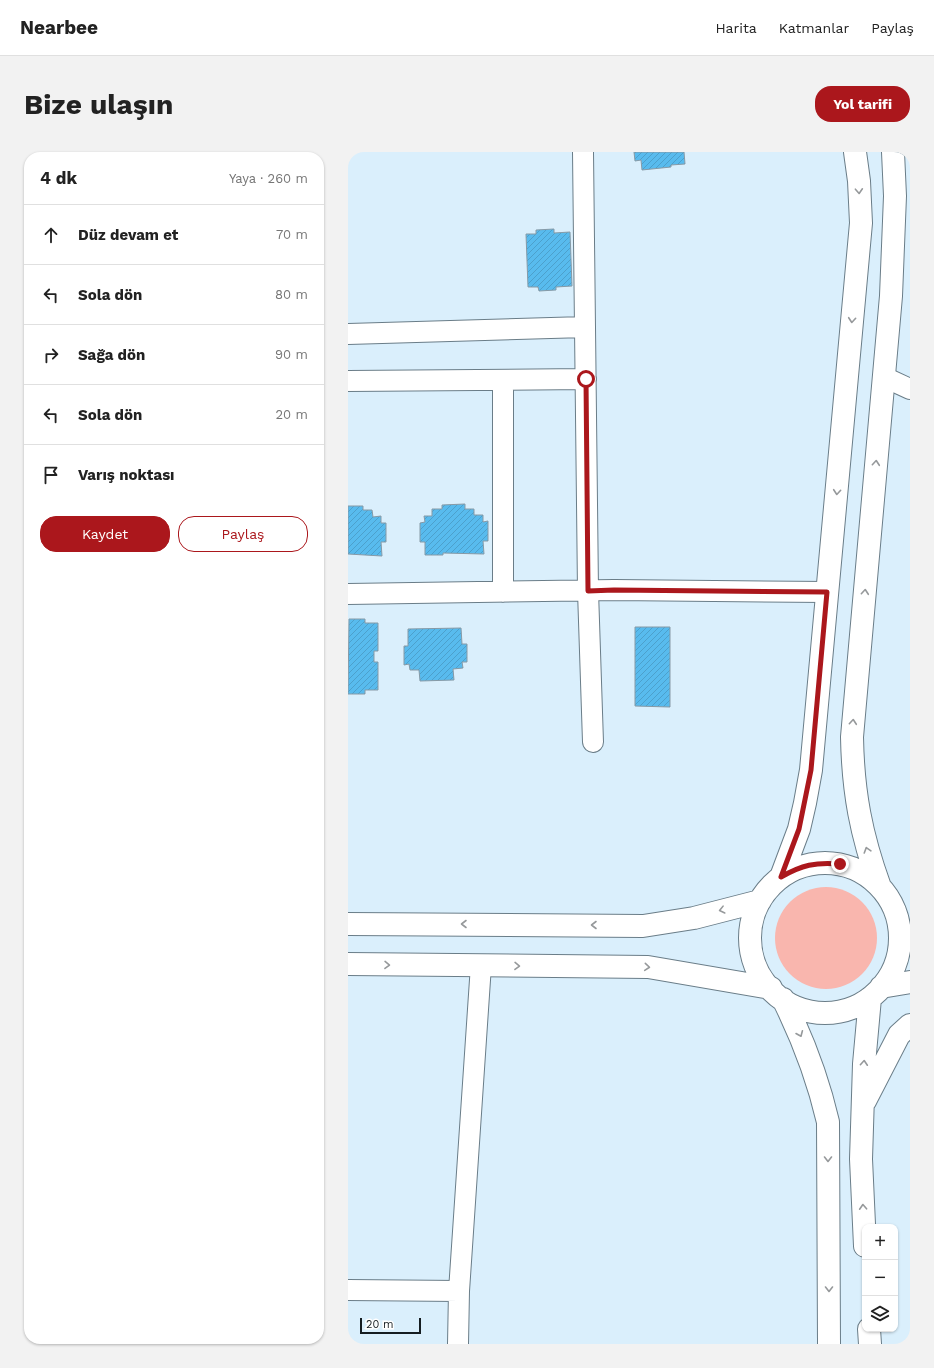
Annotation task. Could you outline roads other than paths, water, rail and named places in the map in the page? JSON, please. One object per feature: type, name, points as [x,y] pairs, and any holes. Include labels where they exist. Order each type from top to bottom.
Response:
[{"type":"street","points":[[583,152],[588,591],[593,742]]},
{"type":"street","points":[[781,877],[799,829],[811,770],[861,223],[856,152]]},
{"type":"street","points":[[348,964],[648,967],[777,994],[796,1006],[811,1011],[827,1013],[842,1011],[857,1006],[876,992],[885,983],[895,965],[900,944],[899,924],[894,900],[864,840],[854,784],[852,737],[891,296],[895,196],[893,152]]},
{"type":"street","points":[[348,334],[585,327]]},
{"type":"street","points":[[884,377],[910,389]]},
{"type":"street","points":[[348,381],[586,379]]},
{"type":"street","points":[[503,380],[503,592]]},
{"type":"street","points":[[348,594],[614,590],[827,592]]},
{"type":"street","points":[[829,1344],[828,1122],[823,1098],[808,1051],[796,1025],[777,994],[761,976],[755,962],[751,946],[751,931],[754,915],[760,901],[769,888],[781,877],[794,869],[809,864],[832,863],[855,869],[869,876],[894,900]]},
{"type":"street","points":[[348,924],[643,926],[694,918],[760,901]]},
{"type":"street","points":[[458,1344],[459,1291],[481,966]]},
{"type":"street","points":[[876,992],[910,982]]},
{"type":"street","points":[[864,1224],[861,1159],[864,1064],[876,992]]},
{"type":"street","points":[[862,1106],[899,1035],[910,1025]]},
{"type":"street","points":[[348,1290],[459,1291]]},
{"type":"street","points":[[869,1332],[870,1344]]}]
